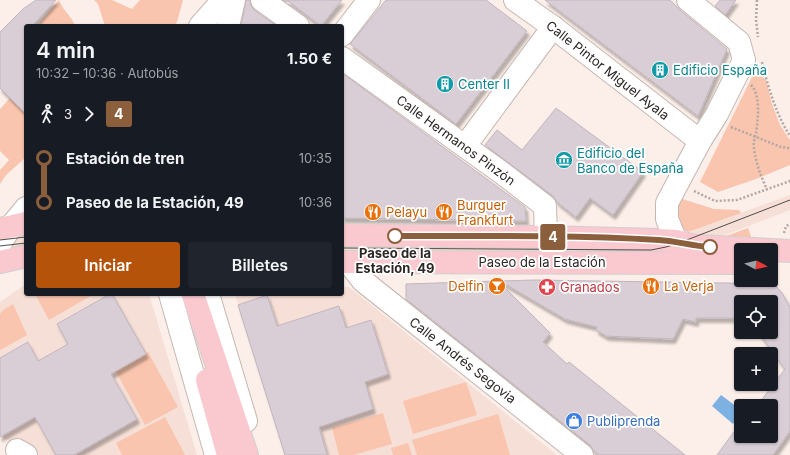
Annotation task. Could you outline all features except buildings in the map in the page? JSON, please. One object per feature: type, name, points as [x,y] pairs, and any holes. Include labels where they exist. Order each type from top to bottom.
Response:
[{"type":"main road","name":"Paseo de la Estación","points":[[344,236],[546,237],[676,241],[696,246],[787,242]]},
{"type":"main road","points":[[0,262],[24,256]]},
{"type":"main road","name":"Paseo de la Estación","points":[[345,262],[734,263]]},
{"type":"main road","points":[[778,263],[790,263]]},
{"type":"main road","points":[[184,296],[228,455]]},
{"type":"main road","points":[[195,296],[247,455]]},
{"type":"street","points":[[207,17],[223,0]]},
{"type":"street","points":[[228,24],[234,0]]},
{"type":"street","points":[[262,0],[295,24]]},
{"type":"street","points":[[344,31],[369,0]]},
{"type":"street","name":"Calle Pintor Miguel Ayala","points":[[515,0],[700,141]]},
{"type":"street","points":[[676,241],[666,219],[667,203],[700,141],[717,114],[744,60],[739,42],[694,2]]},
{"type":"street","points":[[465,146],[553,28]]},
{"type":"street","name":"Calle Hermanos Pinzón","points":[[344,59],[465,146],[545,206],[546,237]]},
{"type":"street","points":[[0,244],[24,211]]},
{"type":"street","name":"Calle Andrés Segovia","points":[[345,262],[369,286],[575,452]]},
{"type":"street","points":[[171,296],[216,455]]},
{"type":"street","points":[[209,296],[255,455]]},
{"type":"path","points":[[757,0],[756,20],[758,42]]},
{"type":"path","points":[[761,56],[780,118],[790,136]]},
{"type":"path","points":[[749,83],[755,89],[758,100],[754,146],[755,158],[758,171],[767,190]]},
{"type":"path","points":[[728,125],[781,147],[790,148]]},
{"type":"path","points":[[691,190],[715,200],[737,200],[790,181]]},
{"type":"path","points":[[787,242],[786,226],[790,224]]},
{"type":"shaded area","points":[[59,0],[74,24],[40,24],[39,23]]},
{"type":"shaded area","points":[[94,0],[112,0],[132,9],[140,0],[183,0],[176,24],[104,24],[98,4]]},
{"type":"shaded area","points":[[755,71],[766,80],[772,104],[780,125],[790,140],[790,165],[718,192],[700,182]]},
{"type":"shaded area","points":[[10,98],[24,112],[24,159],[6,175],[0,184],[0,170],[9,160],[0,151],[0,109]]},
{"type":"shaded area","points":[[790,195],[790,210],[676,254],[344,257],[344,241],[670,242],[688,232]]},
{"type":"shaded area","points":[[679,198],[714,209],[739,210],[741,213],[688,232],[679,222],[677,208]]},
{"type":"shaded area","points":[[748,228],[753,242],[713,241]]},
{"type":"shaded area","points":[[24,229],[24,249],[9,249],[0,234]]},
{"type":"shaded area","points":[[24,285],[24,296],[150,296],[197,455],[36,455],[0,436],[0,302]]},
{"type":"shaded area","points":[[344,287],[349,287],[557,455],[285,455],[236,296],[344,296]]},
{"type":"shaded area","points":[[36,296],[91,296],[49,320]]},
{"type":"shaded area","points":[[13,304],[27,335],[0,350],[0,314],[3,310]]},
{"type":"shaded area","points":[[148,352],[178,407],[145,425],[115,370]]},
{"type":"shaded area","points":[[466,382],[477,415],[413,434],[403,401]]},
{"type":"shaded area","points":[[383,413],[392,444],[354,455],[339,455],[332,428]]},
{"type":"shaded area","points":[[498,414],[510,455],[417,455],[412,440]]},
{"type":"shaded area","points":[[165,417],[185,455],[122,455],[116,443]]},
{"type":"shaded area","points":[[408,443],[412,455],[393,455],[391,448]]},
{"type":"water","points":[[721,395],[734,405],[733,424],[712,406]]},
{"type":"tram line","points":[[344,248],[651,250],[679,243],[790,200]]},
{"type":"tram line","points":[[0,240],[24,237]]},
{"type":"tram line","points":[[0,246],[24,243]]},
{"type":"bus line","name":"4","points":[[395,236],[546,237],[658,240],[676,241],[679,243],[696,246],[710,247]]},
{"type":"place","name":"Edificio España","points":[[660,70]]},
{"type":"place","name":"Center II","points":[[445,84]]},
{"type":"place","name":"Edificio del Banco de España","points":[[564,160]]},
{"type":"place","name":"Pelayu","points":[[373,212]]},
{"type":"place","name":"Burguer Frankfurt","points":[[444,212]]},
{"type":"place","name":"Paseo de la Estación, 49","points":[[395,236]]},
{"type":"place","name":"Delfin","points":[[497,286]]},
{"type":"place","name":"La Verja","points":[[651,286]]},
{"type":"place","name":"Granados","points":[[547,287]]},
{"type":"place","name":"Publiprenda","points":[[574,421]]}]
